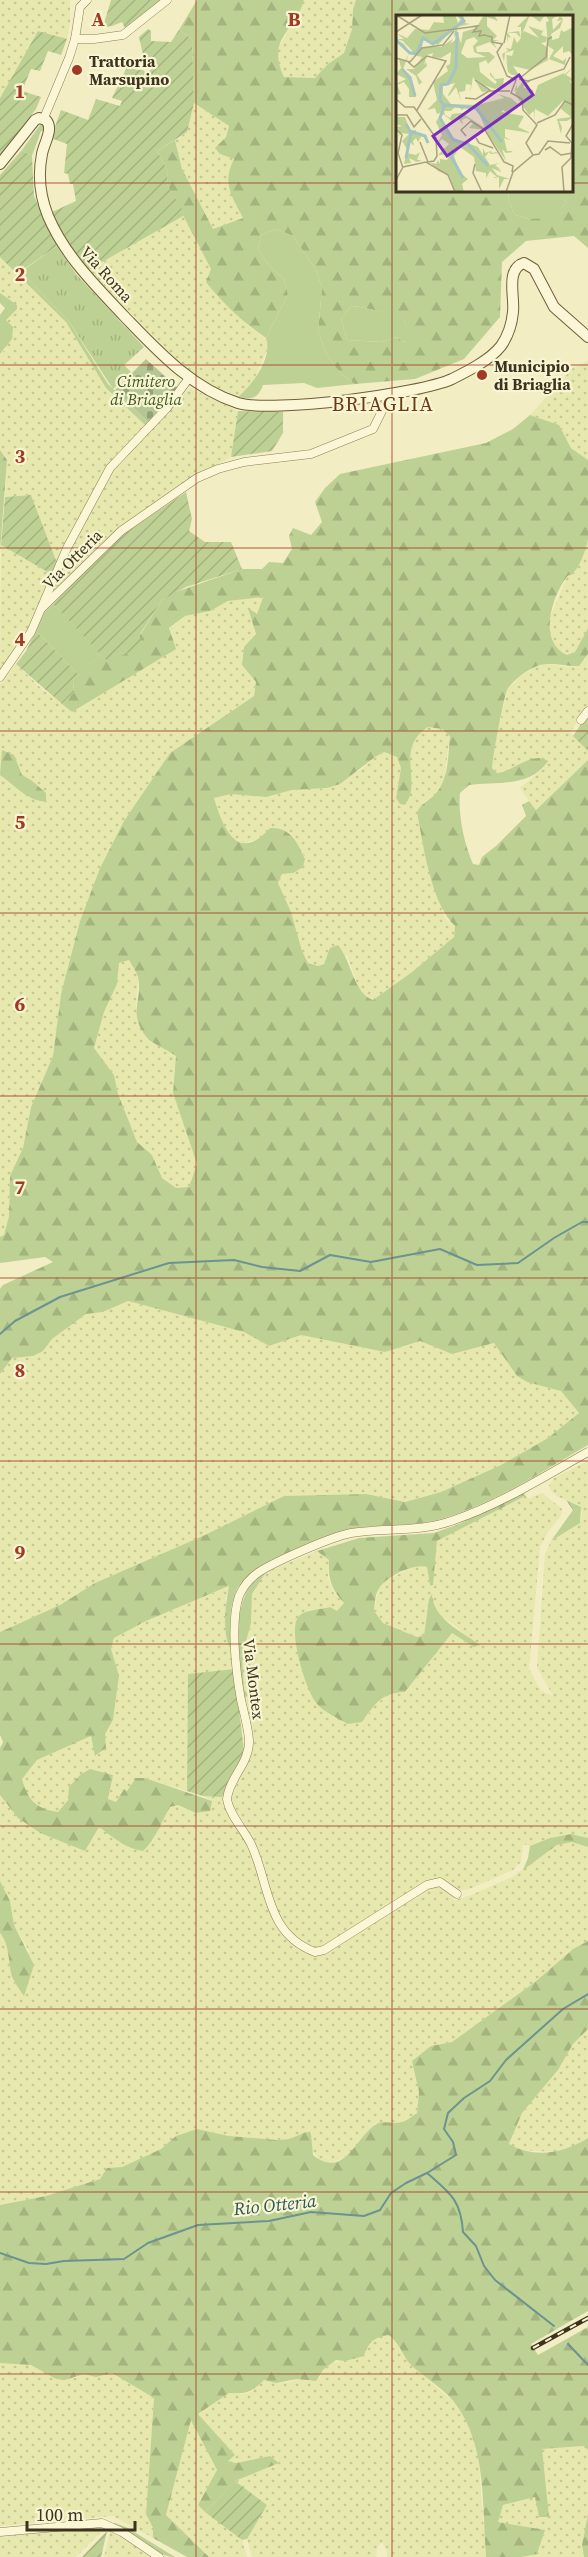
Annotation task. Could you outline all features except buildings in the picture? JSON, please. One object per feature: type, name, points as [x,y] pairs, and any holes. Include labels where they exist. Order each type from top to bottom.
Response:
[{"type":"main road","points":[[0,164],[35,120],[44,118]]},
{"type":"main road","name":"Via Roma","points":[[44,118],[50,128],[40,169],[41,196],[48,216],[63,245],[81,271],[159,352],[189,378],[223,397],[256,406],[416,390],[454,378],[500,346],[510,327],[513,312],[514,272],[520,264],[524,263],[534,269],[554,307],[588,337]]},
{"type":"street","name":"Via Roma","points":[[44,118],[75,39],[78,3],[87,0]]},
{"type":"street","points":[[75,39],[123,35],[167,0]]},
{"type":"street","name":"Via Otteria","points":[[42,608],[67,548],[110,468],[167,408],[189,378]]},
{"type":"street","name":"Via Otteria","points":[[42,608],[121,531],[197,478],[244,462],[311,454],[373,429],[391,393]]},
{"type":"street","points":[[0,677],[21,649],[42,608]]},
{"type":"street","points":[[581,720],[588,711]]},
{"type":"street","name":"Via Montex","points":[[457,1894],[440,1882],[427,1885],[324,1950],[315,1952],[297,1942],[276,1919],[270,1907],[252,1847],[227,1799],[247,1756],[249,1739],[240,1697],[235,1638],[239,1596],[244,1586],[258,1572],[332,1539],[351,1533],[402,1531],[455,1520],[503,1498],[588,1452]]},
{"type":"street","points":[[0,2532],[102,2523],[122,2532],[159,2557]]},
{"type":"green space","points":[[0,0],[70,0],[70,23],[67,39],[38,31],[0,98]]},
{"type":"green space","points":[[111,0],[163,0],[126,30],[122,22],[103,27]]},
{"type":"green space","points":[[197,0],[304,0],[300,11],[283,36],[278,53],[279,64],[284,77],[315,78],[328,64],[344,53],[352,29],[356,0],[588,0],[588,248],[574,236],[526,241],[502,262],[500,317],[464,359],[415,379],[355,384],[340,373],[327,355],[318,332],[322,288],[316,270],[293,236],[277,229],[261,235],[258,249],[270,267],[284,279],[288,294],[266,338],[234,313],[206,282],[211,269],[167,184],[168,171],[157,151],[175,140],[182,169],[213,229],[243,218],[228,182],[230,167],[234,159],[220,154],[215,148],[226,137],[229,126],[194,103],[192,39],[179,30]],"holes":[[[351,306],[398,314],[405,322],[409,340],[404,342],[396,337],[382,342],[347,340],[341,319]]]},
{"type":"green space","points":[[304,0],[356,0],[352,29],[344,53],[328,64],[316,78],[284,77],[278,62],[277,51]]},
{"type":"green space","points":[[148,29],[151,31],[151,41],[171,42],[179,30],[192,39],[194,103],[187,132],[157,151],[168,171],[167,184],[185,215],[88,270],[70,248],[52,212],[76,201],[73,184],[70,184],[68,174],[64,173],[67,144],[51,138],[61,110],[88,120],[96,99],[120,106],[122,101],[112,98],[128,65],[135,65],[137,70],[143,70],[146,73],[152,69],[153,59],[144,59],[139,37]]},
{"type":"green space","points":[[38,31],[67,39],[61,55],[48,51],[40,71],[31,69],[22,91],[41,97],[36,109],[0,155],[0,98]]},
{"type":"green space","points":[[194,103],[229,126],[226,137],[221,142],[220,154],[235,159],[243,218],[213,229],[182,169],[175,140],[187,132]]},
{"type":"green space","points":[[40,125],[44,125],[45,132],[41,131],[32,156],[22,150]]},
{"type":"green space","points":[[22,150],[32,156],[34,196],[57,246],[17,274],[0,257],[0,175]]},
{"type":"green space","points":[[509,192],[555,192],[567,202],[550,219],[529,219],[515,215],[508,200]]},
{"type":"green space","points":[[185,215],[212,270],[216,295],[266,339],[269,346],[251,386],[238,397],[213,386],[186,369],[88,270]]},
{"type":"green space","points":[[277,229],[293,236],[316,270],[322,288],[318,332],[327,355],[340,373],[355,384],[317,388],[304,383],[263,385],[254,397],[238,397],[255,378],[264,362],[267,354],[266,338],[288,294],[284,279],[270,267],[258,249],[261,235]]},
{"type":"green space","points":[[57,246],[76,274],[144,347],[124,365],[131,372],[113,389],[68,320],[21,272]]},
{"type":"green space","points":[[0,257],[66,322],[106,388],[145,425],[119,451],[107,468],[57,563],[31,495],[5,497],[7,460],[0,450],[0,354],[6,349],[5,320],[17,309],[0,293]]},
{"type":"green space","points":[[21,272],[68,320],[108,384],[148,422],[145,425],[106,388],[66,322],[17,274]]},
{"type":"green space","points":[[0,293],[17,305],[17,309],[6,320],[13,327],[12,339],[0,354],[0,315],[5,308],[0,303]]},
{"type":"green space","points":[[351,306],[398,313],[405,322],[410,340],[404,342],[396,337],[382,342],[347,340],[341,319]]},
{"type":"green space","name":"Cimitero di Briaglia","points":[[146,359],[178,388],[148,422],[115,390]]},
{"type":"green space","points":[[588,361],[588,460],[571,448],[559,425],[530,415],[573,368]]},
{"type":"green space","points":[[190,388],[238,411],[231,457],[186,482],[120,526],[56,589],[54,584],[75,539],[110,475],[135,444]]},
{"type":"green space","points":[[238,411],[283,412],[283,433],[272,451],[231,457]]},
{"type":"green space","points":[[530,415],[559,425],[571,448],[588,460],[588,539],[583,557],[573,573],[566,578],[556,597],[550,619],[550,630],[552,640],[558,649],[567,655],[575,652],[588,628],[588,654],[579,666],[548,664],[537,666],[520,676],[510,686],[503,704],[492,768],[497,773],[536,758],[548,761],[541,770],[523,779],[469,785],[460,793],[460,811],[464,838],[470,856],[473,864],[479,865],[482,857],[526,816],[522,805],[529,801],[536,810],[588,760],[588,1445],[517,1487],[460,1513],[419,1523],[355,1528],[344,1531],[311,1543],[258,1570],[245,1579],[235,1594],[231,1610],[231,1650],[225,1627],[229,1586],[146,1621],[114,1638],[111,1649],[119,1676],[113,1720],[105,1734],[106,1748],[95,1756],[91,1736],[37,1760],[22,1779],[30,1798],[44,1809],[58,1812],[68,1800],[69,1787],[80,1775],[90,1769],[113,1775],[108,1799],[116,1802],[124,1789],[127,1791],[136,1778],[145,1778],[212,1801],[210,1811],[196,1813],[178,1805],[170,1807],[155,1836],[143,1851],[125,1845],[99,1827],[85,1851],[40,1833],[18,1818],[0,1795],[0,1748],[3,1742],[0,1735],[0,1632],[60,1605],[95,1583],[205,1535],[284,1496],[366,1494],[405,1502],[441,1492],[501,1465],[548,1438],[579,1413],[561,1391],[527,1382],[517,1376],[494,1343],[452,1354],[420,1341],[385,1352],[301,1335],[269,1346],[244,1332],[128,1301],[103,1312],[86,1314],[52,1339],[43,1351],[33,1356],[12,1358],[0,1374],[0,1289],[3,1285],[53,1262],[45,1257],[0,1263],[0,1237],[4,1235],[9,1216],[10,1176],[23,1148],[31,1107],[53,1056],[61,994],[80,921],[100,868],[124,821],[170,753],[254,696],[256,682],[242,665],[244,647],[256,634],[248,608],[257,614],[263,597],[228,601],[210,611],[185,616],[169,628],[176,649],[72,712],[62,704],[74,692],[73,680],[101,654],[108,662],[140,635],[162,600],[173,593],[242,569],[262,569],[269,562],[283,563],[292,549],[289,536],[293,528],[311,535],[322,522],[315,502],[325,488],[340,474],[486,443],[513,429]],"holes":[[[428,727],[442,729],[450,736],[447,765],[441,786],[417,812],[429,873],[440,903],[455,926],[454,937],[412,972],[373,1000],[361,991],[338,945],[330,948],[324,964],[318,966],[308,963],[302,951],[291,912],[278,883],[282,874],[293,873],[303,867],[305,859],[292,837],[283,830],[270,828],[258,839],[249,843],[240,842],[233,838],[227,830],[214,798],[231,794],[266,797],[292,790],[327,788],[340,784],[384,752],[397,757],[401,768],[396,798],[400,804],[405,805],[410,796],[413,745],[418,736]],[[129,960],[138,977],[137,1015],[142,1031],[149,1040],[176,1056],[173,1093],[197,1164],[189,1187],[176,1188],[162,1178],[152,1155],[137,1142],[118,1094],[114,1075],[94,1048],[104,1012],[117,984],[119,963]]]},
{"type":"green space","points":[[0,450],[7,460],[0,552]]},
{"type":"green space","points":[[186,492],[192,519],[189,531],[205,542],[231,542],[242,569],[186,587],[162,600],[140,634],[140,647],[108,662],[53,604],[99,556],[127,532]]},
{"type":"green space","points":[[31,495],[57,563],[51,574],[1,545],[5,497]]},
{"type":"green space","points":[[588,539],[588,628],[575,652],[567,655],[557,650],[550,638],[550,617],[567,577],[574,572],[583,557]]},
{"type":"green space","points":[[1,545],[51,574],[28,629],[0,672]]},
{"type":"green space","points":[[263,596],[257,614],[249,609],[256,635],[244,647],[242,665],[256,682],[254,696],[170,753],[124,821],[100,868],[80,921],[61,994],[53,1056],[31,1107],[23,1148],[10,1176],[9,1216],[4,1235],[0,1237],[0,684],[16,664],[41,688],[72,712],[185,616],[210,611],[228,601]]},
{"type":"green space","points":[[53,604],[101,654],[79,675],[36,631],[44,613]]},
{"type":"green space","points":[[36,631],[79,675],[73,680],[74,692],[62,704],[16,664],[26,651]]},
{"type":"green space","points":[[588,654],[588,707],[570,732],[588,751],[588,760],[536,810],[520,788],[545,767],[527,761],[507,772],[497,773],[492,768],[492,757],[507,690],[522,675],[537,666],[547,664],[569,667],[585,660]]},
{"type":"green space","points":[[588,714],[588,751],[573,736]]},
{"type":"green space","points":[[428,727],[441,729],[450,735],[444,781],[435,795],[423,802],[422,841],[445,918],[455,926],[454,937],[412,972],[373,1000],[365,997],[358,986],[347,955],[318,966],[308,963],[302,951],[291,912],[278,883],[282,874],[293,873],[305,858],[291,833],[270,828],[262,837],[246,843],[237,841],[227,834],[214,798],[231,794],[266,797],[292,790],[327,788],[362,769],[384,752],[397,757],[401,768],[396,798],[405,805],[409,799],[409,765],[412,746],[417,734]]},
{"type":"green space","points":[[2,750],[14,755],[22,775],[46,793],[46,801],[28,796],[0,775]]},
{"type":"green space","points":[[130,960],[138,977],[136,1007],[150,1042],[161,1045],[177,1056],[173,1093],[197,1164],[189,1187],[176,1188],[162,1178],[152,1155],[137,1143],[118,1094],[114,1075],[94,1048],[104,1012],[117,984],[119,963]]},
{"type":"green space","points":[[128,1301],[244,1332],[269,1346],[300,1335],[385,1352],[420,1341],[452,1354],[494,1343],[517,1376],[527,1382],[561,1390],[579,1414],[548,1438],[501,1465],[441,1492],[405,1502],[366,1494],[284,1496],[205,1535],[95,1583],[60,1605],[0,1632],[0,1374],[12,1358],[33,1356],[43,1351],[52,1339],[86,1314],[104,1312]]},
{"type":"green space","points":[[588,1461],[588,1838],[571,1834],[550,1838],[530,1846],[523,1844],[521,1862],[513,1870],[467,1890],[459,1890],[442,1880],[433,1879],[320,1949],[315,1949],[300,1941],[280,1919],[251,1836],[230,1800],[253,1743],[244,1699],[242,1656],[251,1623],[252,1594],[260,1578],[266,1572],[317,1551],[329,1560],[328,1578],[333,1592],[344,1603],[337,1611],[330,1607],[306,1611],[300,1661],[317,1704],[362,1722],[376,1704],[390,1693],[406,1692],[452,1632],[474,1647],[457,1627],[437,1614],[432,1595],[424,1635],[417,1637],[383,1623],[374,1611],[379,1588],[387,1580],[415,1566],[427,1567],[430,1586],[432,1585],[437,1541],[524,1496],[524,1493],[528,1499],[542,1493],[562,1509],[561,1516],[540,1547],[529,1669],[541,1691],[553,1696],[537,1667],[545,1555],[551,1541],[580,1523],[582,1515],[581,1507],[557,1496],[549,1486],[554,1478]]},
{"type":"green space","points":[[524,1493],[525,1496],[437,1541],[433,1585],[430,1586],[427,1567],[415,1567],[402,1571],[389,1579],[378,1589],[376,1595],[374,1611],[383,1623],[417,1637],[424,1635],[429,1599],[432,1594],[437,1611],[449,1624],[480,1645],[474,1647],[452,1633],[405,1692],[390,1694],[380,1700],[362,1722],[348,1724],[320,1707],[304,1676],[297,1649],[295,1627],[297,1619],[303,1613],[330,1607],[337,1611],[344,1603],[331,1583],[329,1560],[317,1551],[359,1538],[434,1533],[459,1524]]},
{"type":"green space","points":[[566,1500],[581,1507],[580,1523],[551,1541],[573,1510]]},
{"type":"green space","points":[[266,1572],[252,1594],[251,1623],[242,1656],[244,1689],[248,1695],[244,1699],[238,1629],[240,1611],[245,1595],[253,1582]]},
{"type":"green space","points":[[230,1586],[226,1598],[226,1629],[234,1669],[188,1674],[187,1791],[145,1778],[127,1791],[123,1789],[117,1802],[108,1799],[113,1775],[90,1769],[58,1812],[44,1810],[27,1796],[22,1779],[37,1760],[91,1736],[96,1756],[106,1748],[105,1734],[113,1720],[119,1677],[111,1649],[114,1638],[146,1621]]},
{"type":"green space","points":[[234,1669],[243,1758],[222,1797],[203,1796],[187,1791],[188,1674]]},
{"type":"green space","points":[[0,1795],[18,1818],[40,1833],[85,1851],[99,1827],[121,1843],[153,1841],[159,1824],[170,1807],[178,1805],[196,1813],[212,1801],[203,1796],[222,1797],[225,1808],[253,1855],[270,1913],[295,1944],[310,1955],[317,1955],[425,1890],[435,1886],[441,1887],[451,1893],[454,1900],[469,1896],[512,1877],[557,1845],[572,1842],[588,1847],[588,1941],[573,1949],[535,1982],[452,2042],[431,2046],[419,2092],[417,2113],[399,2123],[383,2122],[349,2154],[338,2160],[330,2163],[321,2161],[298,2135],[289,2139],[277,2140],[229,2136],[197,2129],[176,2136],[161,2149],[122,2167],[107,2168],[100,2179],[46,2196],[0,2205],[0,1933],[7,1941],[13,1980],[24,1995],[29,1951],[14,1925],[10,1901],[0,1881]]},
{"type":"green space","points":[[571,1834],[588,1838],[588,1847],[572,1842],[557,1845],[523,1870],[530,1846],[550,1838]]},
{"type":"green space","points":[[0,1881],[10,1901],[14,1925],[34,1965],[24,1996],[13,1979],[6,1943],[0,1933]]},
{"type":"green space","points":[[588,1941],[588,2029],[573,2044],[558,2070],[522,2113],[509,2144],[529,2152],[539,2153],[569,2147],[588,2138],[588,2311],[531,2344],[538,2355],[588,2327],[588,2450],[583,2446],[542,2449],[549,2517],[539,2517],[535,2497],[503,2505],[498,2522],[545,2530],[537,2554],[521,2557],[486,2557],[481,2478],[474,2440],[467,2422],[453,2401],[413,2367],[396,2342],[388,2335],[372,2341],[364,2356],[345,2361],[336,2360],[324,2369],[316,2381],[297,2379],[276,2383],[264,2380],[248,2391],[229,2393],[198,2414],[235,2455],[228,2461],[236,2463],[270,2456],[279,2463],[235,2481],[205,2512],[198,2505],[217,2470],[191,2420],[166,2515],[209,2557],[187,2557],[153,2538],[153,2528],[146,2514],[154,2398],[112,2373],[96,2377],[84,2374],[65,2380],[56,2379],[31,2365],[0,2363],[0,2205],[46,2196],[100,2179],[107,2168],[122,2167],[161,2149],[176,2136],[197,2129],[229,2136],[277,2140],[289,2139],[306,2132],[311,2134],[313,2155],[324,2162],[334,2163],[342,2160],[377,2124],[407,2120],[417,2113],[419,2092],[412,2061],[431,2046],[452,2042],[535,1982],[573,1949]]},
{"type":"green space","points":[[588,2029],[588,2138],[575,2146],[557,2152],[519,2150],[509,2145],[522,2113],[558,2070],[573,2044]]},
{"type":"green space","points":[[387,2335],[397,2341],[410,2364],[456,2404],[470,2427],[478,2453],[486,2557],[387,2557],[387,2551],[382,2542],[378,2546],[376,2557],[252,2557],[247,2539],[267,2505],[235,2481],[279,2463],[270,2456],[236,2463],[227,2461],[235,2455],[197,2414],[229,2393],[251,2392],[264,2380],[286,2383],[297,2379],[310,2381],[320,2378],[324,2369],[332,2363],[355,2358],[372,2339]]},
{"type":"green space","points":[[0,2363],[22,2363],[42,2369],[49,2375],[75,2378],[84,2374],[96,2377],[112,2373],[154,2398],[146,2514],[153,2528],[153,2538],[113,2516],[0,2526]]},
{"type":"green space","points":[[191,2419],[217,2470],[198,2505],[242,2540],[247,2557],[209,2557],[166,2515]]},
{"type":"green space","points":[[583,2446],[588,2450],[588,2514],[582,2545],[584,2557],[521,2557],[537,2554],[545,2530],[497,2522],[503,2505],[535,2497],[541,2449]]},
{"type":"green space","points":[[235,2481],[267,2505],[247,2539],[242,2540],[205,2512]]},
{"type":"green space","points":[[588,2514],[588,2557],[584,2557],[582,2545]]},
{"type":"green space","points":[[115,2523],[126,2527],[175,2557],[151,2549],[110,2524]]},
{"type":"green space","points":[[94,2525],[106,2527],[76,2557],[0,2557],[0,2535]]},
{"type":"green space","points":[[111,2529],[155,2557],[104,2557]]},
{"type":"green space","points":[[107,2531],[101,2557],[82,2557],[84,2555]]},
{"type":"waterway","points":[[0,1334],[15,1321],[60,1297],[169,1263],[234,1260],[262,1267],[300,1271],[330,1255],[371,1262],[440,1249],[477,1265],[518,1263],[554,1238],[582,1222],[588,1222]]},
{"type":"waterway","name":"Rio Otteria","points":[[0,2253],[29,2263],[46,2264],[64,2261],[124,2259],[148,2243],[198,2225],[269,2221],[311,2212],[364,2216],[380,2210],[391,2193],[456,2155],[453,2142],[444,2129],[448,2113],[464,2098],[490,2081],[506,2060],[563,2009],[588,1994]]},
{"type":"waterway","points":[[427,2173],[453,2198],[460,2212],[463,2232],[476,2246],[484,2266],[495,2280],[554,2326]]},
{"type":"waterway","points":[[568,2344],[588,2365]]},
{"type":"railway","points":[[533,2348],[588,2318]]},
{"type":"place","name":"Trattoria Marsupino","points":[[77,70]]},
{"type":"place","name":"Municipio di Briaglia","points":[[482,375]]},
{"type":"district","name":"BRIAGLIA","points":[[383,404]]}]
